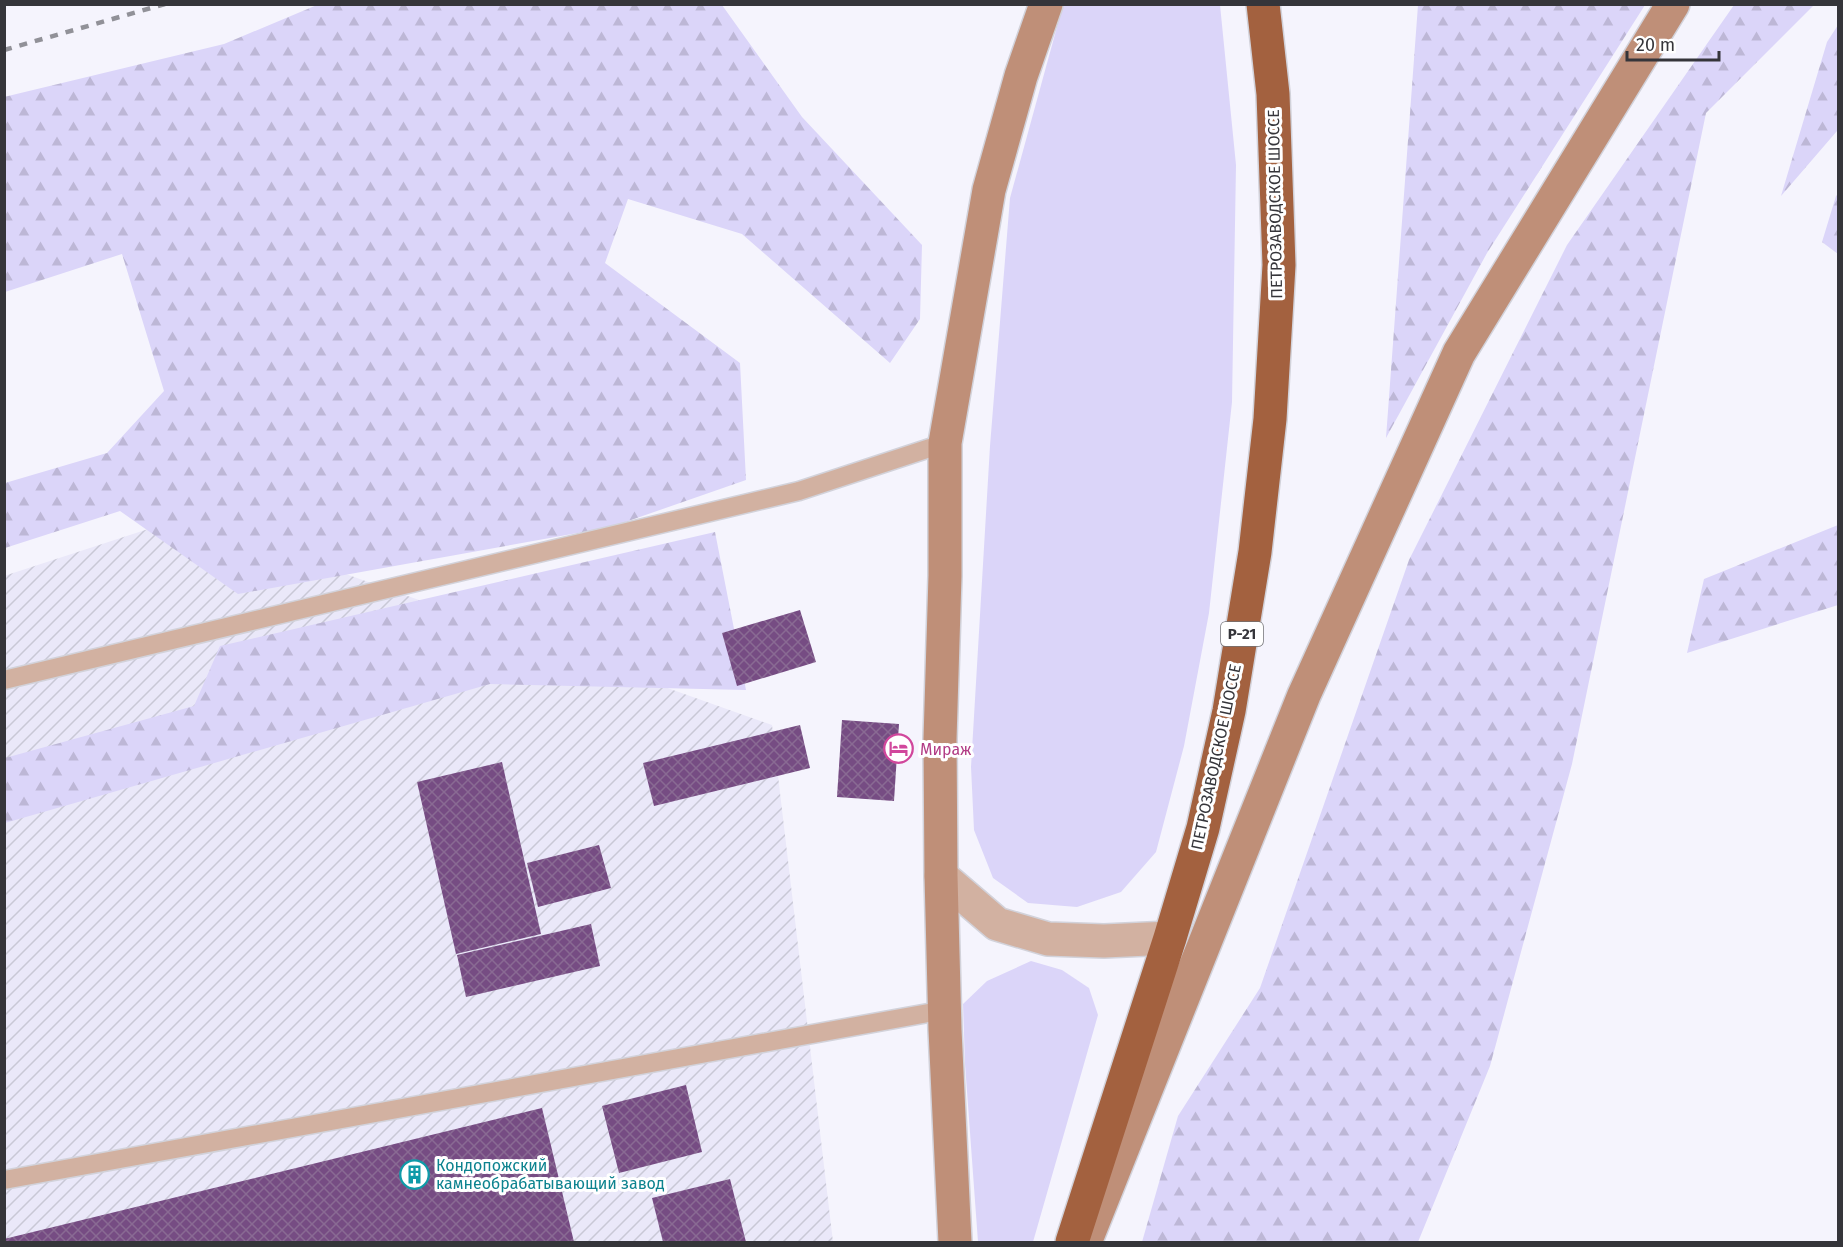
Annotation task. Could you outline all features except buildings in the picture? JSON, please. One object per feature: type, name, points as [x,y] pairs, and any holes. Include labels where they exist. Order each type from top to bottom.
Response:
[{"type":"highway","name":"ПЕТРОЗАВОДСКОЕ ШОССЕ","points":[[1072,1242],[1203,828],[1229,711],[1255,552],[1270,419],[1278,265],[1273,94],[1263,4]]},
{"type":"main road","points":[[955,1242],[941,876],[940,739],[945,576],[945,443],[990,190],[1021,76],[1046,4]]},
{"type":"main road","points":[[1085,1242],[1304,695],[1459,353],[1673,4]]},
{"type":"street","points":[[941,876],[997,924],[1048,939],[1104,941],[1170,938]]},
{"type":"lane","points":[[4,681],[799,491],[945,443]]},
{"type":"lane","points":[[4,1180],[945,1010]]},
{"type":"shaded area","points":[[185,517],[772,725],[833,1242],[5,1242],[4,576]]},
{"type":"green space","points":[[317,5],[722,5],[802,117],[922,245],[920,319],[890,363],[742,234],[628,199],[605,263],[740,363],[746,480],[611,527],[238,594],[120,511],[5,548],[5,483],[107,453],[164,391],[122,254],[5,292],[4,97],[224,44]]},
{"type":"green space","points":[[1063,5],[1220,5],[1236,165],[1232,402],[1209,613],[1184,746],[1156,852],[1121,892],[1077,907],[1028,903],[993,878],[974,830],[971,767],[990,446],[1010,198]]},
{"type":"green space","points":[[1418,5],[1645,5],[1487,253],[1386,438]]},
{"type":"green space","points":[[1734,5],[1814,5],[1706,113],[1572,764],[1490,1066],[1418,1242],[1142,1242],[1178,1116],[1260,988],[1409,560],[1567,245]]},
{"type":"green space","points":[[1838,25],[1837,131],[1781,196],[1827,42]]},
{"type":"green space","points":[[1838,194],[1838,254],[1822,242]]},
{"type":"green space","points":[[1838,525],[1838,605],[1687,653],[1704,579]]},
{"type":"green space","points":[[715,532],[746,690],[490,684],[5,823],[5,758],[194,706],[220,646]]},
{"type":"green space","points":[[1031,961],[1062,970],[1089,988],[1098,1015],[1033,1242],[978,1242],[963,1004],[987,981]]},
{"type":"railway","points":[[4,50],[165,4]]},
{"type":"place","name":"Мираж","points":[[899,749]]},
{"type":"place","name":"Кондопожский камнеобрабатывающий завод","points":[[415,1174]]}]
